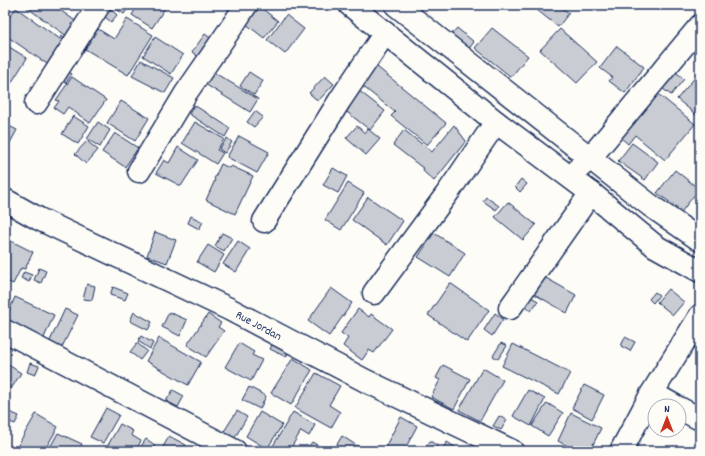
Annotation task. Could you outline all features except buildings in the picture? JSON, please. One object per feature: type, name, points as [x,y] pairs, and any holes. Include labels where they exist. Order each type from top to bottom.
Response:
[{"type":"street","points":[[36,103],[99,5]]},
{"type":"street","points":[[139,171],[186,94],[246,5]]},
{"type":"street","points":[[350,5],[496,122],[571,177],[655,246],[700,271]]},
{"type":"street","points":[[396,5],[651,206],[700,240]]},
{"type":"street","points":[[571,177],[590,158],[700,26]]},
{"type":"street","points":[[264,221],[340,100],[385,33]]},
{"type":"street","points":[[374,292],[449,191],[496,122]]},
{"type":"street","points":[[510,308],[591,193]]},
{"type":"street","name":"Rue Jordan","points":[[5,200],[39,219],[229,309],[366,381],[512,451]]},
{"type":"street","points":[[621,451],[652,393],[700,316]]},
{"type":"street","points":[[5,331],[235,451]]},
{"type":"street","points":[[652,393],[661,398]]},
{"type":"street","points":[[687,412],[700,419]]}]
